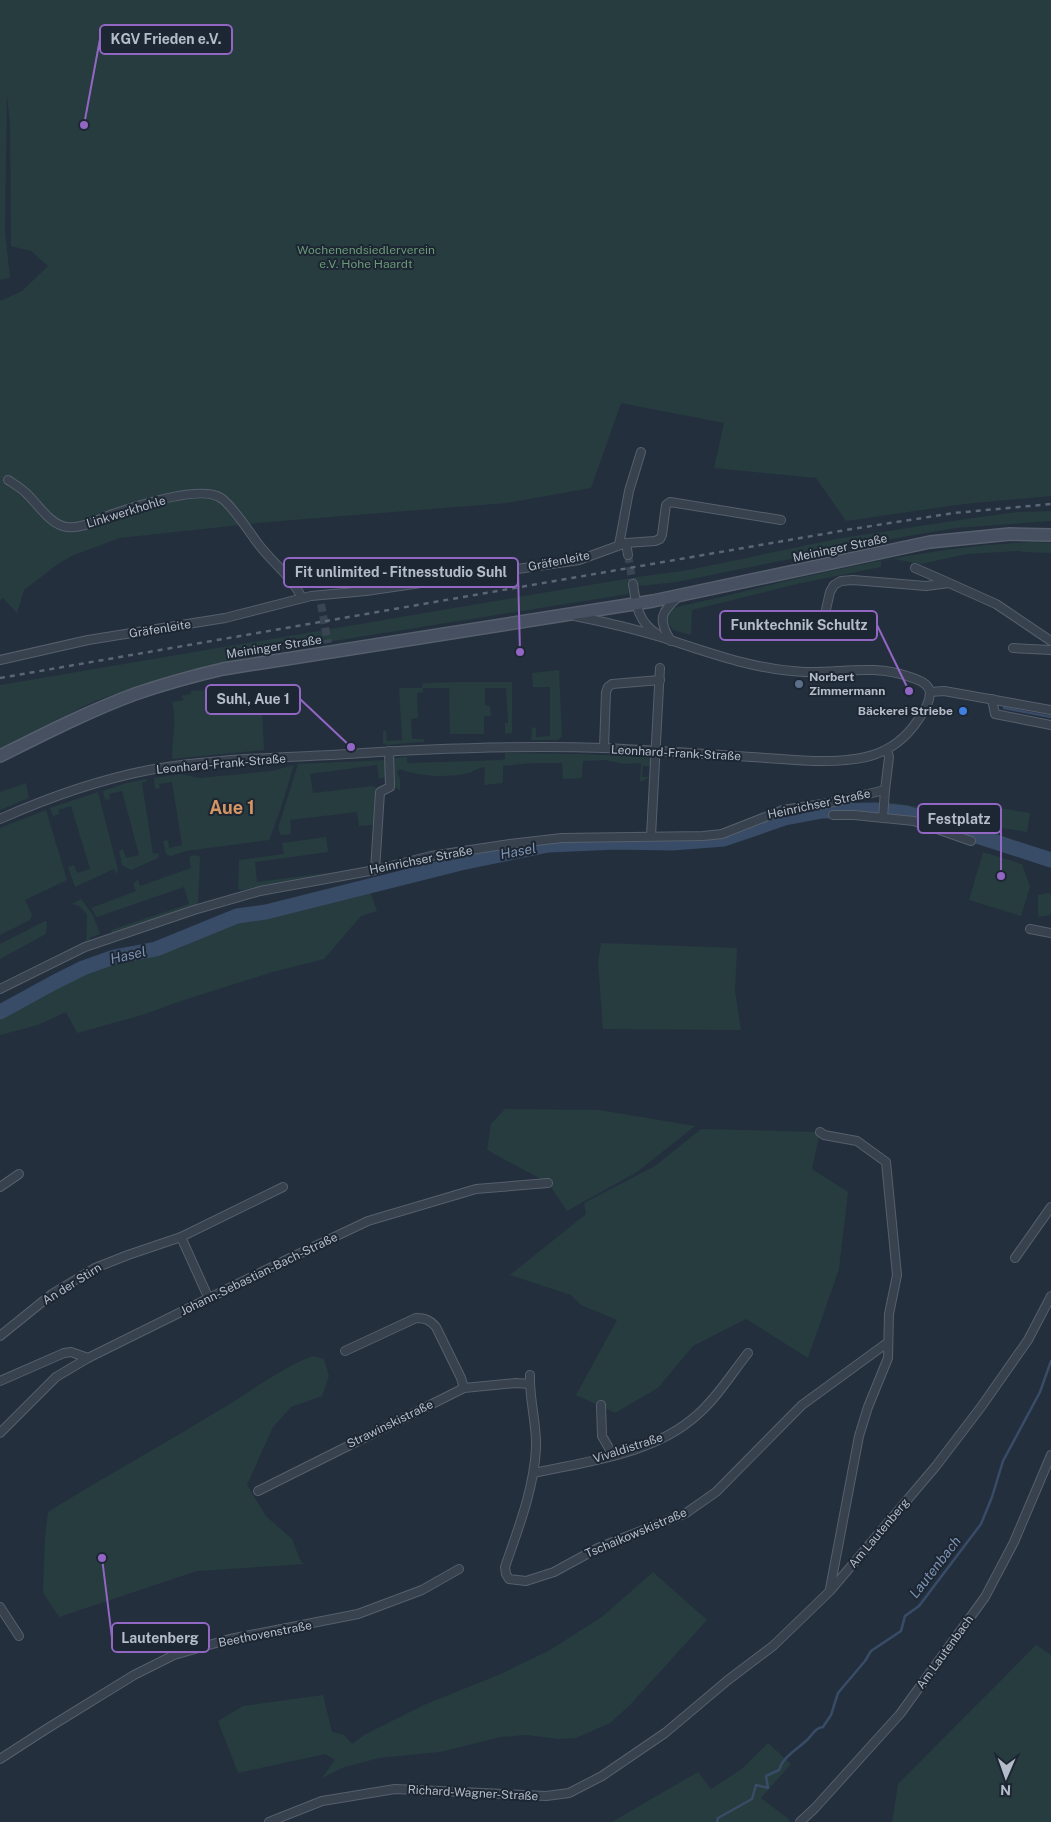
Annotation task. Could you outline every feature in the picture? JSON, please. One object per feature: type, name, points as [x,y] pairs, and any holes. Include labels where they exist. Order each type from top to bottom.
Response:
[{"type":"main road","name":"Meininger Straße","points":[[0,756],[96,710],[176,681],[223,669],[330,647],[459,633],[636,604],[930,542],[1010,534],[1051,535]]},
{"type":"street","points":[[628,555],[622,544],[629,491],[641,452]]},
{"type":"street","name":"Linkwerkhohle","points":[[8,480],[25,492],[55,522],[66,527],[79,526],[139,505],[189,494],[215,495],[226,503],[261,548],[293,582],[302,598]]},
{"type":"street","name":"Gräfenleite","points":[[0,660],[88,640],[225,618],[319,595],[366,591],[579,560],[622,544],[660,539],[666,505],[670,502],[781,520]]},
{"type":"street","points":[[915,568],[996,604],[1051,641]]},
{"type":"street","points":[[744,617],[814,621],[822,619],[830,592],[834,585],[841,581],[853,580],[926,586],[948,583]]},
{"type":"street","points":[[633,584],[636,604]]},
{"type":"street","points":[[319,595],[321,604]]},
{"type":"street","points":[[671,640],[664,629],[663,616],[667,606],[679,596]]},
{"type":"street","name":"Meininger Straße","points":[[636,604],[645,625],[662,638]]},
{"type":"street","name":"Meininger Straße","points":[[566,615],[616,624],[739,661],[778,669],[810,672],[873,669],[894,672],[923,682],[929,687],[930,692]]},
{"type":"street","points":[[1013,648],[1051,650]]},
{"type":"street","points":[[651,836],[660,668]]},
{"type":"street","points":[[604,748],[606,692],[608,687],[612,684],[660,680]]},
{"type":"street","points":[[930,692],[944,691],[992,699],[1048,717]]},
{"type":"street","name":"Leonhard-Frank-Straße","points":[[0,819],[45,801],[99,783],[150,770],[226,762],[389,751],[503,747],[604,748],[833,762],[862,759],[875,756],[899,743],[910,732],[928,706],[930,692]]},
{"type":"street","points":[[992,699],[995,714],[1048,717]]},
{"type":"street","name":"Heinrichser Straße","points":[[883,818],[889,757],[887,750]]},
{"type":"street","points":[[374,870],[380,792],[390,787],[389,751]]},
{"type":"street","name":"Heinrichser Straße","points":[[0,989],[86,947],[194,910],[260,892],[374,870],[431,856],[510,844],[562,838],[703,836],[722,834],[783,810],[885,790]]},
{"type":"street","name":"Heinrichser Straße","points":[[833,816],[854,815],[914,821],[971,841]]},
{"type":"street","points":[[1030,929],[1051,933]]},
{"type":"street","points":[[820,1132],[857,1141],[886,1162],[897,1275],[889,1314],[888,1358],[868,1407],[859,1436],[830,1591]]},
{"type":"street","points":[[0,1187],[18,1174]]},
{"type":"street","name":"Johann-Sebastian-Bach-Straße","points":[[0,1433],[56,1377],[88,1358],[368,1221],[476,1189],[548,1183]]},
{"type":"street","name":"An der Stirn","points":[[0,1336],[52,1294],[95,1268],[181,1237],[283,1186]]},
{"type":"street","points":[[1015,1258],[1051,1207]]},
{"type":"street","points":[[181,1237],[209,1299]]},
{"type":"street","name":"Am Lautenberg","points":[[665,1733],[728,1680],[773,1646],[830,1591],[936,1466],[981,1407],[1028,1340],[1051,1296]]},
{"type":"street","points":[[345,1351],[416,1318],[423,1318],[431,1321],[436,1327],[464,1388]]},
{"type":"street","name":"Tschaikowskistraße","points":[[530,1375],[536,1446],[534,1473],[523,1516],[505,1567],[509,1579],[526,1581],[554,1572],[598,1548],[686,1514],[716,1492],[802,1405],[887,1342]]},
{"type":"street","points":[[0,1380],[64,1353],[71,1352],[88,1358]]},
{"type":"street","name":"Vivaldistraße","points":[[534,1473],[613,1455],[654,1442],[671,1434],[697,1415],[748,1353]]},
{"type":"street","name":"Strawinskistraße","points":[[258,1491],[464,1388],[516,1383],[530,1384]]},
{"type":"street","points":[[601,1405],[602,1436],[613,1455]]},
{"type":"street","name":"Am Lautenbach","points":[[800,1822],[900,1714],[985,1597],[1014,1542],[1051,1455]]},
{"type":"street","name":"Beethovenstraße","points":[[0,1759],[134,1675],[174,1655],[230,1639],[358,1614],[422,1590],[459,1569]]},
{"type":"street","points":[[0,1608],[19,1636]]},
{"type":"street","name":"Richard-Wagner-Straße","points":[[270,1822],[322,1801],[395,1789],[546,1796],[569,1793],[602,1776],[665,1733]]},
{"type":"green space","name":"Wochenendsiedlerverein e.V. Hohe Haardt","points":[[0,0],[1051,0],[1051,496],[964,504],[846,521],[816,478],[714,468],[724,423],[621,403],[591,488],[507,503],[268,522],[120,538],[74,555],[58,564],[24,590],[17,613],[3,598],[0,600],[0,301],[22,291],[48,266],[31,251],[11,246],[10,125],[7,95],[5,231],[10,278],[0,280]]},
{"type":"green space","points":[[1051,511],[1051,521],[956,528],[868,543],[677,582],[640,586],[629,584],[628,594],[284,649],[175,674],[95,701],[0,748],[0,685],[637,577],[689,570],[836,539],[1017,512]]},
{"type":"green space","points":[[1034,542],[1051,543],[1051,553],[1020,551],[967,554],[921,564],[894,559],[881,561],[881,567],[797,584],[692,610],[691,635],[673,630],[667,621],[669,609],[850,567],[896,558],[942,551]]},
{"type":"green space","points":[[559,670],[562,736],[558,740],[531,740],[532,727],[536,728],[536,737],[550,736],[550,687],[533,687],[532,673]]},
{"type":"green space","points":[[512,682],[512,733],[505,734],[505,723],[508,723],[506,688],[485,688],[485,705],[490,706],[491,716],[484,716],[484,734],[450,734],[449,688],[423,688],[423,692],[417,693],[418,718],[411,719],[412,739],[424,739],[424,742],[386,745],[383,743],[383,731],[386,731],[387,741],[402,740],[399,688],[422,688],[423,683]]},
{"type":"green space","points":[[227,689],[250,696],[262,708],[264,750],[172,759],[174,723],[172,702],[184,700],[181,696],[191,694],[191,691]]},
{"type":"green space","points":[[505,753],[652,757],[651,766],[643,766],[642,777],[649,777],[640,782],[641,763],[624,764],[605,760],[583,761],[582,778],[563,779],[562,763],[532,763],[503,766],[502,783],[484,785],[484,767],[461,775],[443,776],[416,774],[400,769],[397,772],[400,779],[400,790],[394,784],[393,758],[407,757],[407,763],[503,760],[505,759]]},
{"type":"green space","points":[[386,760],[385,777],[379,779],[377,765],[310,774],[313,793],[374,786],[377,790],[375,822],[372,825],[359,826],[357,812],[290,820],[291,834],[281,835],[279,825],[298,764]]},
{"type":"green space","points":[[294,765],[269,840],[186,851],[171,856],[166,854],[163,841],[168,840],[169,848],[182,845],[172,782],[159,784],[160,788],[155,789],[154,778],[181,774],[200,778],[271,771]]},
{"type":"green space","points":[[147,779],[147,781],[142,783],[153,854],[159,853],[158,858],[131,870],[122,865],[119,851],[123,849],[126,858],[139,855],[122,791],[109,794],[110,799],[105,800],[103,791]]},
{"type":"green space","points":[[26,783],[29,798],[0,810],[0,792]]},
{"type":"green space","points":[[98,792],[118,870],[116,874],[114,869],[75,887],[68,867],[74,865],[77,873],[90,869],[71,806],[58,810],[59,814],[53,816],[50,808]]},
{"type":"green space","points":[[887,802],[972,815],[993,832],[1051,855],[1051,866],[927,823],[926,820],[888,814]]},
{"type":"green space","points":[[999,808],[1030,813],[1027,832],[995,827]]},
{"type":"green space","points":[[46,810],[67,880],[25,900],[32,915],[30,920],[0,935],[0,828]]},
{"type":"green space","points":[[326,837],[328,852],[255,862],[257,882],[334,872],[242,890],[238,889],[239,860],[284,854],[282,843]]},
{"type":"green space","points":[[983,852],[1022,864],[1030,887],[1021,916],[969,900]]},
{"type":"green space","points":[[195,855],[200,857],[200,860],[198,904],[193,908],[113,935],[111,930],[189,904],[184,887],[97,917],[91,908],[136,891],[133,884],[138,879],[140,886],[191,868],[189,857]]},
{"type":"green space","points":[[368,886],[377,911],[361,916],[324,959],[273,972],[142,1015],[77,1033],[66,1012],[38,1025],[0,1035],[0,1012],[83,968],[114,957],[156,949],[237,916],[266,912]]},
{"type":"green space","points":[[1051,894],[1051,915],[1038,917],[1038,895]]},
{"type":"green space","points":[[81,899],[93,915],[100,934],[89,938],[92,943],[86,945],[87,914],[79,906],[72,904]]},
{"type":"green space","points":[[45,921],[47,922],[46,934],[0,959],[0,944]]},
{"type":"green space","points":[[601,943],[737,948],[735,991],[741,1030],[603,1029],[598,963]]},
{"type":"green space","points":[[505,1109],[599,1110],[695,1126],[637,1172],[567,1211],[548,1183],[487,1150],[491,1124]]},
{"type":"green space","points":[[701,1129],[820,1132],[812,1169],[848,1192],[839,1269],[808,1358],[746,1319],[693,1346],[658,1388],[615,1413],[576,1395],[617,1320],[581,1305],[571,1295],[510,1275],[586,1214],[584,1203],[655,1166]]},
{"type":"green space","points":[[313,1356],[324,1359],[329,1376],[322,1396],[291,1407],[273,1427],[247,1485],[266,1516],[292,1539],[301,1562],[304,1564],[197,1571],[59,1617],[43,1593],[45,1536],[48,1512],[277,1374]]},
{"type":"green space","points":[[653,1572],[707,1620],[629,1706],[610,1723],[576,1738],[558,1739],[526,1735],[501,1737],[440,1752],[379,1758],[342,1768],[322,1778],[335,1760],[325,1754],[238,1773],[218,1721],[243,1706],[323,1695],[332,1732],[344,1735],[352,1744],[364,1735],[424,1705],[503,1673],[550,1650],[603,1616]]},
{"type":"green space","points":[[1036,1645],[1051,1655],[1051,1822],[892,1822],[898,1784]]},
{"type":"green space","points":[[768,1743],[791,1764],[761,1798],[790,1820],[788,1822],[612,1822],[698,1772],[711,1789],[743,1768]]},
{"type":"waterway","points":[[1004,708],[1051,717]]},
{"type":"waterway","name":"Hasel","points":[[0,1012],[83,968],[114,957],[156,949],[237,916],[266,912],[461,863],[548,845],[617,842],[672,843],[724,839],[785,818],[822,811],[875,810],[906,813],[1051,860]]},
{"type":"waterway","name":"Lautenbach","points":[[717,1822],[718,1818],[752,1799],[756,1785],[768,1788],[766,1776],[779,1770],[787,1757],[816,1730],[823,1727],[831,1715],[838,1693],[871,1651],[901,1631],[905,1616],[919,1606],[981,1524],[1003,1461],[1040,1392],[1051,1361]]},
{"type":"tunnel","points":[[628,555],[633,584]]},
{"type":"tunnel","points":[[321,604],[328,643]]},
{"type":"railway","points":[[0,678],[852,529],[954,513],[1051,504]]},
{"type":"place","name":"KGV Frieden e.V.","points":[[84,125]]},
{"type":"place","name":"Fit unlimited - Fitnesstudio Suhl","points":[[520,652]]},
{"type":"place","name":"Norbert Zimmermann","points":[[799,684]]},
{"type":"place","name":"Funktechnik Schultz","points":[[909,691]]},
{"type":"place","name":"Bäckerei Striebe","points":[[963,711]]},
{"type":"place","name":"Suhl, Aue 1","points":[[351,747]]},
{"type":"place","name":"Festplatz","points":[[1001,876]]},
{"type":"place","name":"Lautenberg","points":[[102,1558]]},
{"type":"district","name":"Aue 1","points":[[232,807]]}]
